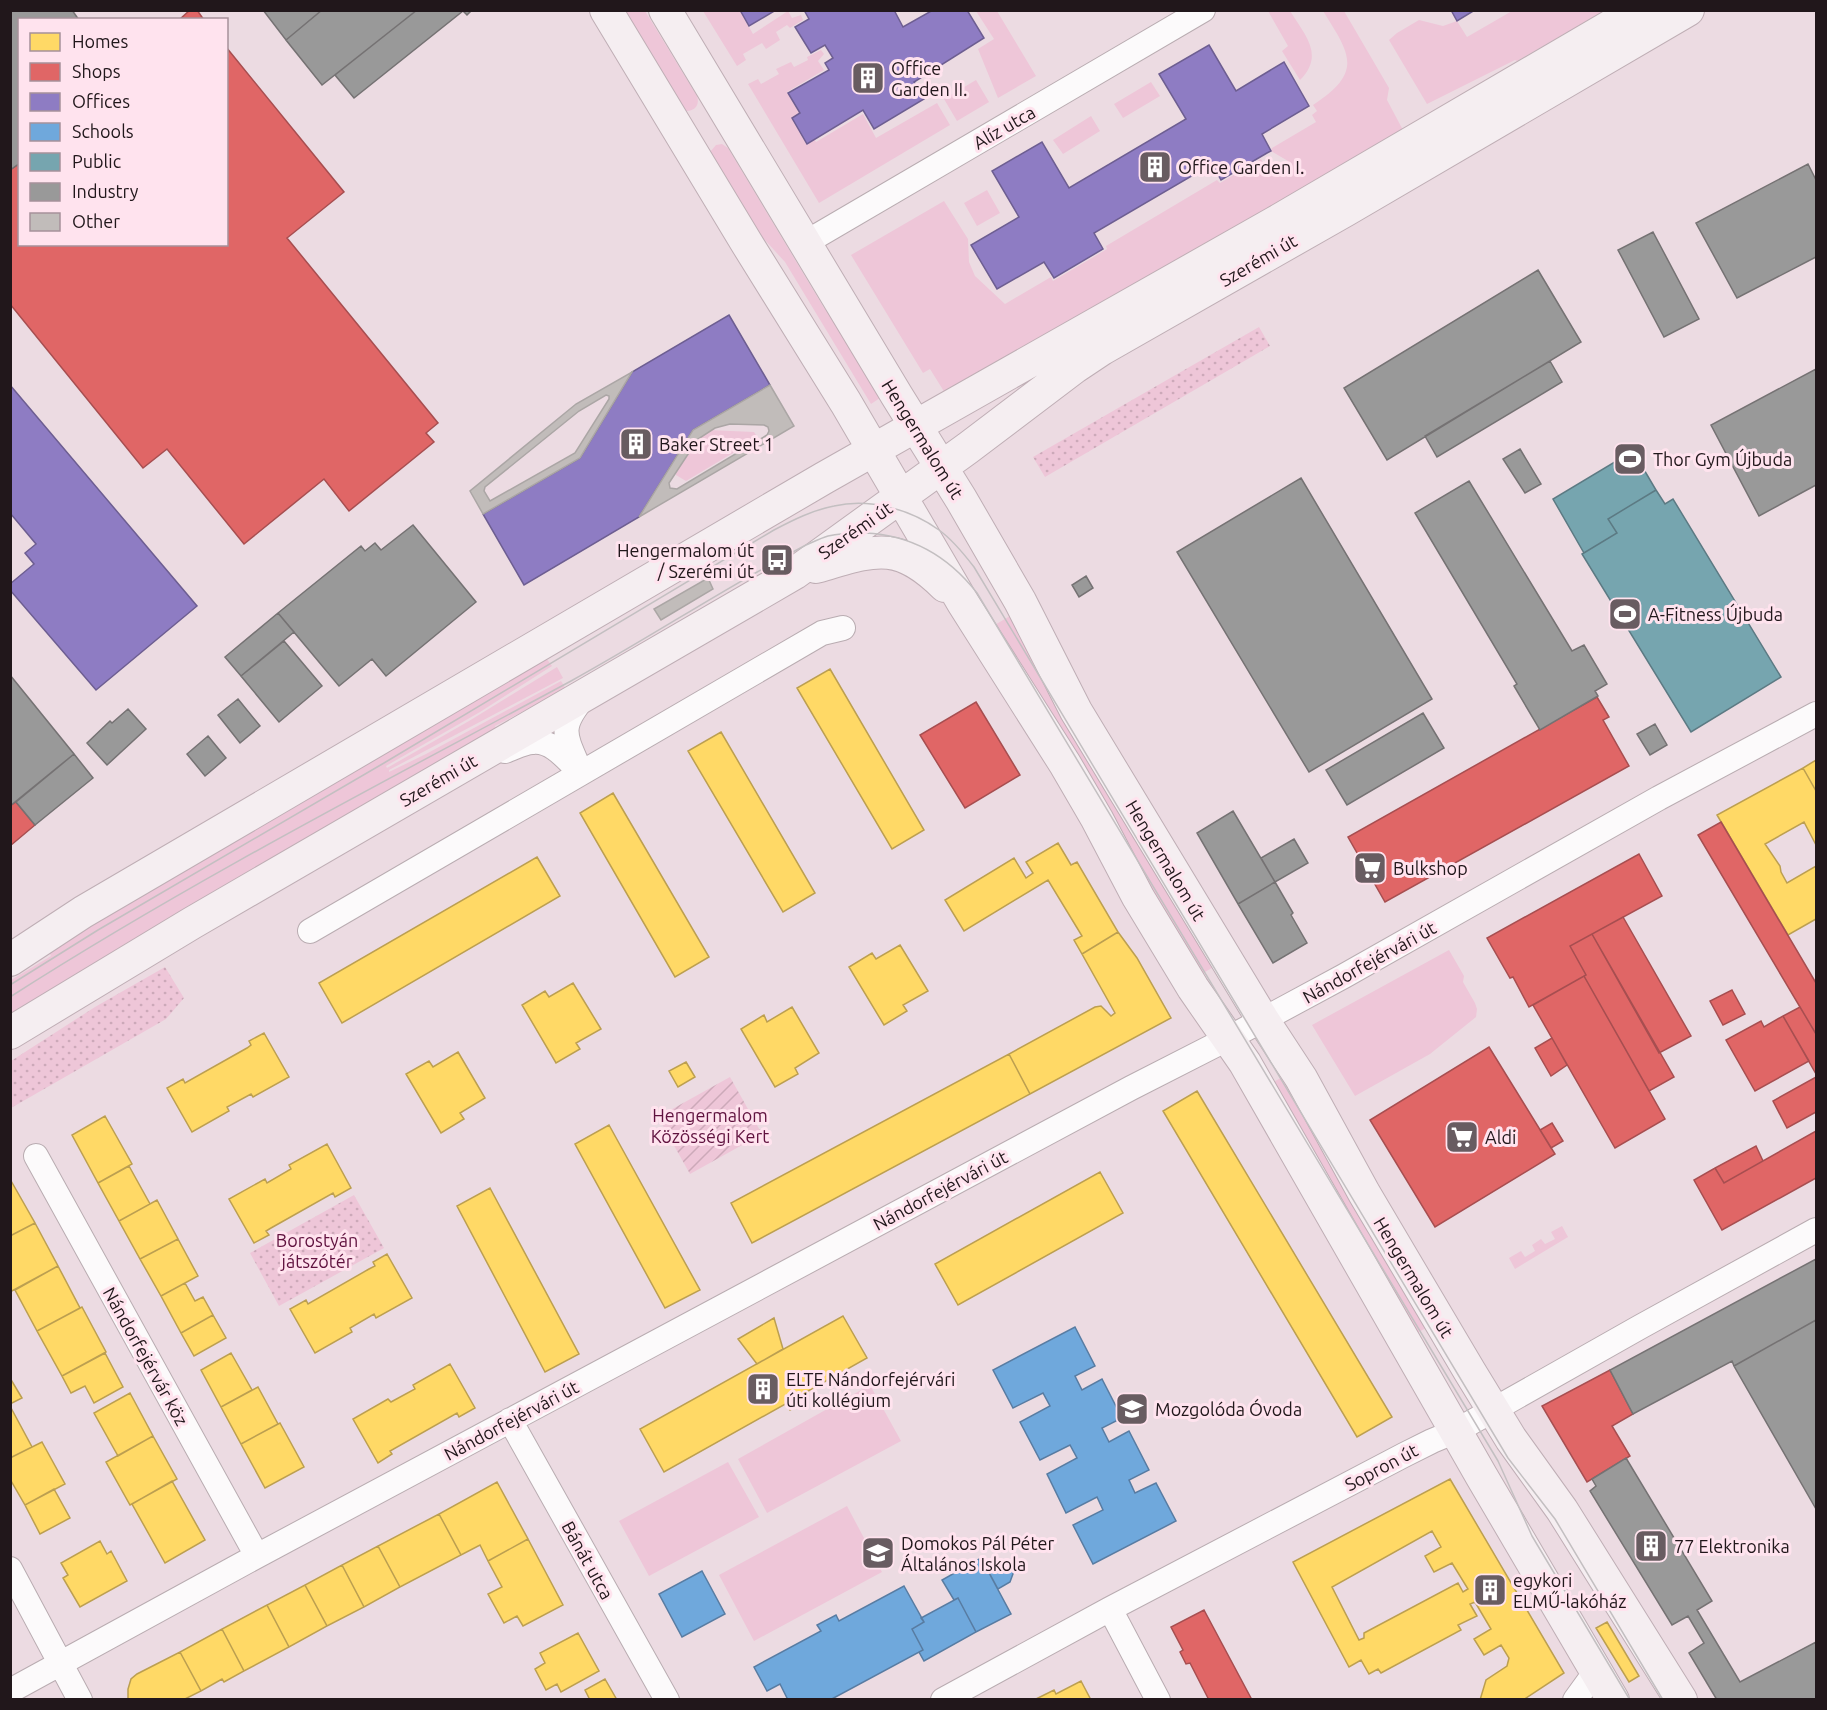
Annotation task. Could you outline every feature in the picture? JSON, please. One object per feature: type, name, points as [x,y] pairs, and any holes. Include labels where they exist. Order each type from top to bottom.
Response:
[{"type":"main road","points":[[606,10],[874,450],[963,603],[1065,764],[1138,897],[1187,978],[1229,1038],[1613,1700]]},
{"type":"main road","name":"Hengermalom út","points":[[665,10],[1020,601],[1076,711],[1263,1020],[1301,1078],[1364,1193],[1494,1410],[1524,1459],[1562,1510],[1681,1700]]},
{"type":"main road","name":"Szerémi út","points":[[10,960],[82,912],[915,426],[1274,223],[1638,10]]},
{"type":"main road","name":"Szerémi út","points":[[10,1033],[128,961],[795,573],[1102,349],[1688,10]]},
{"type":"main road","points":[[686,142],[729,116]]},
{"type":"main road","points":[[795,573],[866,553],[877,551],[892,553],[915,561],[935,576],[963,603]]},
{"type":"street","name":"Alíz utca","points":[[805,243],[1203,10]]},
{"type":"street","points":[[310,931],[822,633],[843,628]]},
{"type":"street","points":[[581,773],[569,744],[566,729],[570,714],[588,692]]},
{"type":"street","name":"Nándorfejérvári út","points":[[10,1691],[510,1420],[1131,1088],[1263,1020],[1659,798],[1816,714]]},
{"type":"street","points":[[458,768],[532,742],[546,743],[556,749],[581,773]]},
{"type":"street","name":"Nándorfejérvár köz","points":[[36,1156],[257,1556]]},
{"type":"street","name":"Sopron út","points":[[943,1700],[1110,1609],[1432,1441],[1456,1431],[1816,1230]]},
{"type":"street","name":"Bánát utca","points":[[510,1420],[667,1700]]},
{"type":"street","points":[[10,1569],[80,1700]]},
{"type":"street","points":[[1110,1609],[1158,1700]]},
{"type":"street","points":[[1575,1700],[1596,1671]]},
{"type":"green space","points":[[620,11],[645,11],[697,96],[698,102],[694,109],[685,111]]},
{"type":"green space","points":[[703,11],[740,11],[753,34],[788,11],[792,18],[801,15],[803,20],[790,28],[787,25],[776,32],[780,40],[766,49],[762,43],[743,54],[746,60],[737,66]]},
{"type":"green space","points":[[976,11],[997,11],[1036,76],[998,98],[978,49],[994,39]]},
{"type":"green space","points":[[1268,11],[1290,11],[1310,45],[1311,62],[1300,80],[1282,51],[1288,46]]},
{"type":"green space","points":[[1323,11],[1344,11],[1389,88],[1387,100],[1404,132],[945,393],[930,369],[923,373],[851,255],[944,201],[968,239],[969,262],[975,276],[1005,304],[1051,277],[1053,281],[1107,249],[1106,246],[1217,180],[1220,183],[1261,159],[1269,173],[1288,161],[1271,151],[1272,148],[1316,122],[1312,115],[1317,111],[1313,105],[1340,82],[1346,72],[1345,51]]},
{"type":"green space","points":[[1512,11],[1604,11],[1517,61],[1427,104],[1389,40],[1419,20],[1443,26],[1457,21],[1467,37]]},
{"type":"green space","points":[[821,50],[824,54],[818,61],[824,70],[787,92],[816,142],[863,114],[876,138],[937,103],[950,125],[819,203],[748,84],[758,79],[761,84],[779,74],[776,69],[791,62],[794,67]]},
{"type":"green space","points":[[976,80],[989,102],[957,121],[944,99]]},
{"type":"green space","points":[[1151,82],[1160,96],[1123,118],[1114,104]]},
{"type":"green space","points":[[1091,116],[1100,131],[1063,154],[1053,140]]},
{"type":"green space","points":[[722,144],[728,148],[824,308],[840,328],[883,396],[871,404],[785,262],[753,227],[710,152],[716,145]]},
{"type":"green space","points":[[987,190],[1000,213],[977,226],[964,203]]},
{"type":"green space","points":[[1259,327],[1270,346],[1045,477],[1033,457]]},
{"type":"green space","points":[[708,430],[754,432],[758,438],[686,481],[676,473],[697,438]]},
{"type":"green space","points":[[1010,616],[1215,966],[1200,975],[993,626]]},
{"type":"green space","points":[[546,658],[552,666],[480,712],[386,766],[387,768],[557,667],[563,678],[389,772],[561,681],[566,689],[495,726],[496,729],[11,1015],[11,980],[51,956],[49,952],[94,923]]},
{"type":"green space","points":[[1449,950],[1464,976],[1463,982],[1475,1003],[1476,1017],[1430,1054],[1355,1096],[1312,1025]]},
{"type":"green space","points":[[165,967],[184,998],[166,1019],[11,1108],[11,1061],[95,1007]]},
{"type":"green space","name":"Hengermalom Közösségi Kert","points":[[730,1077],[762,1134],[690,1174],[658,1117]]},
{"type":"green space","points":[[1283,1077],[1433,1324],[1417,1333],[1269,1084]]},
{"type":"green space","name":"Borostyán játszótér","points":[[354,1195],[384,1248],[279,1306],[250,1253]]},
{"type":"green space","points":[[1562,1226],[1568,1237],[1515,1269],[1509,1258],[1521,1251],[1525,1257],[1535,1251],[1532,1245],[1541,1239],[1545,1244],[1555,1239],[1551,1232]]},
{"type":"green space","points":[[870,1385],[901,1441],[767,1513],[738,1459]]},
{"type":"green space","points":[[728,1462],[759,1517],[649,1576],[619,1521]]},
{"type":"green space","points":[[847,1506],[882,1572],[754,1641],[719,1575]]},
{"type":"building: Homes","points":[[830,669],[924,830],[892,849],[797,688]]},
{"type":"building: Homes","points":[[721,732],[815,893],[783,912],[688,751]]},
{"type":"building: Homes","points":[[1816,760],[1816,791],[1803,768]]},
{"type":"building: Homes","points":[[1803,768],[1816,791],[1816,845],[1804,822],[1765,844],[1780,866],[1787,883],[1816,866],[1816,919],[1788,935],[1717,815]]},
{"type":"building: Homes","points":[[613,793],[709,957],[675,977],[580,813]]},
{"type":"building: Homes","points":[[1058,843],[1071,865],[1077,862],[1118,932],[1082,954],[1074,940],[1082,936],[1048,880],[964,931],[945,900],[1014,858],[1026,878],[1033,873],[1026,862]]},
{"type":"building: Homes","points":[[537,857],[560,896],[342,1023],[319,983]]},
{"type":"building: Homes","points":[[1118,932],[1137,958],[1171,1018],[1030,1094],[1009,1054],[1095,1007],[1101,1006],[1111,1016],[1115,1013],[1082,954]]},
{"type":"building: Homes","points":[[900,945],[928,991],[903,1005],[907,1011],[884,1025],[849,967],[872,953],[876,959]]},
{"type":"building: Homes","points":[[573,983],[601,1029],[576,1043],[580,1049],[556,1063],[522,1005],[545,991],[549,997]]},
{"type":"building: Homes","points":[[792,1007],[819,1053],[795,1068],[798,1074],[775,1087],[741,1029],[764,1015],[767,1022]]},
{"type":"building: Homes","points":[[264,1033],[289,1077],[253,1097],[251,1094],[227,1107],[229,1111],[192,1132],[167,1088],[183,1079],[185,1083],[247,1048],[251,1045],[249,1041]]},
{"type":"building: Homes","points":[[458,1052],[485,1098],[460,1113],[464,1119],[441,1133],[406,1074],[429,1061],[433,1067]]},
{"type":"building: Homes","points":[[1009,1054],[1030,1094],[752,1243],[731,1203]]},
{"type":"building: Homes","points":[[686,1062],[695,1077],[678,1087],[669,1071]]},
{"type":"building: Homes","points":[[1197,1091],[1392,1417],[1357,1437],[1163,1111]]},
{"type":"building: Homes","points":[[105,1116],[132,1164],[98,1183],[72,1135]]},
{"type":"building: Homes","points":[[609,1125],[700,1290],[665,1308],[575,1144]]},
{"type":"building: Homes","points":[[327,1144],[351,1188],[335,1197],[333,1193],[271,1228],[266,1231],[269,1235],[254,1243],[229,1199],[265,1179],[267,1183],[291,1169],[289,1165]]},
{"type":"building: Homes","points":[[129,1166],[150,1204],[119,1221],[98,1183]]},
{"type":"building: Homes","points":[[1100,1172],[1123,1213],[958,1305],[935,1264]]},
{"type":"building: Homes","points":[[10,1179],[35,1223],[10,1236]]},
{"type":"building: Homes","points":[[490,1188],[579,1354],[545,1372],[457,1206]]},
{"type":"building: Homes","points":[[157,1200],[178,1239],[140,1259],[119,1221]]},
{"type":"building: Homes","points":[[35,1223],[58,1266],[10,1292],[10,1236]]},
{"type":"building: Homes","points":[[178,1239],[198,1276],[161,1296],[140,1259]]},
{"type":"building: Homes","points":[[387,1254],[412,1298],[376,1318],[374,1314],[350,1328],[352,1332],[315,1353],[290,1309],[306,1300],[308,1304],[375,1266],[373,1262]]},
{"type":"building: Homes","points":[[58,1266],[80,1308],[37,1331],[15,1290]]},
{"type":"building: Homes","points":[[185,1283],[195,1301],[203,1297],[213,1315],[181,1333],[161,1296]]},
{"type":"building: Homes","points":[[82,1307],[106,1352],[62,1376],[37,1331]]},
{"type":"building: Homes","points":[[213,1315],[226,1338],[194,1356],[181,1333]]},
{"type":"building: Homes","name":"ELTE Nándorfejérvári úti kollégium","points":[[843,1316],[867,1358],[801,1395],[805,1402],[790,1410],[787,1403],[664,1472],[640,1429]]},
{"type":"building: Homes","points":[[774,1318],[783,1349],[757,1364],[738,1339]]},
{"type":"building: Homes","points":[[105,1353],[123,1387],[94,1403],[85,1386],[71,1393],[62,1376]]},
{"type":"building: Homes","points":[[231,1353],[252,1390],[221,1407],[201,1370]]},
{"type":"building: Homes","points":[[450,1364],[475,1408],[459,1417],[457,1413],[390,1451],[392,1454],[378,1463],[353,1419],[388,1399],[391,1402],[415,1389],[413,1385]]},
{"type":"building: Homes","points":[[10,1378],[22,1398],[10,1404]]},
{"type":"building: Homes","points":[[258,1387],[278,1424],[241,1444],[221,1407]]},
{"type":"building: Homes","points":[[130,1393],[153,1436],[118,1456],[94,1413]]},
{"type":"building: Homes","points":[[10,1406],[32,1447],[10,1458]]},
{"type":"building: Homes","points":[[280,1423],[304,1467],[265,1488],[241,1444]]},
{"type":"building: Homes","points":[[153,1436],[177,1479],[130,1505],[106,1462]]},
{"type":"building: Homes","points":[[42,1442],[65,1484],[25,1505],[10,1479],[10,1458]]},
{"type":"building: Homes","name":"egykori ELMŰ-lakóház","points":[[1450,1479],[1564,1673],[1523,1700],[1480,1700],[1486,1680],[1507,1666],[1509,1658],[1501,1645],[1484,1655],[1474,1639],[1491,1629],[1475,1602],[1470,1604],[1477,1616],[1458,1625],[1461,1630],[1381,1673],[1378,1669],[1369,1674],[1361,1660],[1349,1667],[1293,1562]],"holes":[[[1432,1531],[1441,1547],[1425,1556],[1434,1572],[1452,1563],[1468,1589],[1463,1592],[1458,1583],[1364,1633],[1364,1638],[1359,1640],[1332,1587]]]},
{"type":"building: Homes","points":[[172,1481],[205,1540],[165,1563],[132,1504]]},
{"type":"building: Homes","points":[[497,1482],[528,1539],[488,1561],[480,1545],[461,1555],[439,1514]]},
{"type":"building: Homes","points":[[54,1489],[70,1518],[40,1534],[25,1505]]},
{"type":"building: Homes","points":[[439,1514],[461,1555],[400,1587],[378,1546]]},
{"type":"building: Homes","points":[[528,1539],[563,1605],[523,1626],[517,1616],[504,1623],[488,1594],[502,1587],[488,1561]]},
{"type":"building: Homes","points":[[100,1541],[107,1554],[111,1551],[127,1581],[80,1607],[63,1578],[68,1575],[61,1563]]},
{"type":"building: Homes","points":[[378,1546],[400,1587],[364,1607],[342,1565]]},
{"type":"building: Homes","points":[[342,1565],[364,1607],[327,1626],[305,1585]]},
{"type":"building: Homes","points":[[305,1585],[327,1626],[289,1647],[267,1605]]},
{"type":"building: Homes","points":[[267,1605],[289,1647],[244,1671],[222,1629]]},
{"type":"building: Homes","points":[[1607,1622],[1639,1676],[1629,1682],[1596,1628]]},
{"type":"building: Homes","points":[[222,1629],[244,1671],[224,1682],[222,1679],[201,1691],[180,1652]]},
{"type":"building: Homes","points":[[578,1633],[599,1671],[561,1692],[557,1684],[546,1690],[535,1669],[545,1663],[540,1653]]},
{"type":"building: Homes","points":[[180,1652],[201,1691],[183,1700],[128,1700],[131,1679]]},
{"type":"building: Homes","points":[[605,1679],[617,1700],[590,1700],[585,1690]]},
{"type":"building: Homes","points":[[1081,1681],[1091,1700],[1034,1700],[1054,1690],[1056,1694]]},
{"type":"building: Shops","points":[[190,10],[197,10],[203,18],[181,18]]},
{"type":"building: Shops","points":[[228,49],[344,192],[287,238],[438,423],[426,433],[434,442],[349,511],[324,479],[244,544],[167,449],[143,468],[10,304],[10,170],[18,164],[18,246],[228,246]]},
{"type":"building: Shops","points":[[1597,697],[1609,717],[1603,720],[1629,766],[1385,902],[1348,837]]},
{"type":"building: Shops","points":[[976,702],[1020,775],[965,808],[920,735]]},
{"type":"building: Shops","points":[[16,802],[35,825],[10,846],[10,806]]},
{"type":"building: Shops","points":[[1721,822],[1816,983],[1816,1034],[1698,835]]},
{"type":"building: Shops","points":[[1639,854],[1662,896],[1570,946],[1586,975],[1529,1007],[1513,977],[1510,978],[1487,938]]},
{"type":"building: Shops","points":[[1623,917],[1691,1036],[1659,1053],[1592,934]]},
{"type":"building: Shops","points":[[1592,934],[1674,1077],[1649,1091],[1584,976],[1586,975],[1570,946]]},
{"type":"building: Shops","points":[[1584,976],[1665,1119],[1615,1148],[1533,1005]]},
{"type":"building: Shops","points":[[1732,990],[1745,1014],[1723,1025],[1710,1001]]},
{"type":"building: Shops","points":[[1800,1007],[1816,1034],[1816,1074],[1783,1016]]},
{"type":"building: Shops","points":[[1783,1016],[1809,1061],[1755,1091],[1726,1040],[1761,1021],[1764,1027]]},
{"type":"building: Shops","points":[[1552,1038],[1567,1065],[1551,1076],[1535,1048]]},
{"type":"building: Shops","name":"Aldi","points":[[1489,1047],[1555,1154],[1435,1227],[1370,1120]]},
{"type":"building: Shops","points":[[1816,1077],[1816,1112],[1787,1128],[1773,1101]]},
{"type":"building: Shops","points":[[1552,1123],[1563,1141],[1551,1148],[1540,1130]]},
{"type":"building: Shops","points":[[1816,1131],[1816,1178],[1722,1230],[1694,1180],[1715,1168],[1724,1183]]},
{"type":"building: Shops","points":[[1756,1146],[1763,1161],[1724,1183],[1715,1168]]},
{"type":"building: Shops","points":[[1610,1370],[1633,1414],[1612,1426],[1630,1456],[1587,1482],[1542,1406]]},
{"type":"building: Shops","points":[[1204,1610],[1252,1700],[1209,1700],[1190,1663],[1186,1664],[1180,1652],[1183,1650],[1171,1627]]},
{"type":"building: Offices","points":[[740,10],[776,10],[749,26]]},
{"type":"building: Offices","name":"Office Garden II.","points":[[804,10],[894,10],[903,27],[933,10],[967,10],[984,38],[914,82],[924,99],[874,129],[863,110],[807,144],[792,118],[800,113],[788,93],[829,70],[825,63],[833,58],[825,45],[811,53],[795,27],[809,19]]},
{"type":"building: Offices","points":[[1451,10],[1475,10],[1457,21]]},
{"type":"building: Offices","name":"Office Garden I.","points":[[1209,45],[1236,91],[1284,62],[1309,106],[1262,134],[1271,151],[1221,180],[1212,164],[1094,233],[1103,249],[1054,278],[1044,262],[997,289],[971,245],[1019,217],[992,171],[1042,142],[1069,188],[1186,119],[1159,74]]},
{"type":"building: Offices","name":"Baker Street 1","points":[[729,315],[770,385],[693,430],[639,517],[524,585],[483,514],[580,458],[632,372]]},
{"type":"building: Offices","points":[[10,385],[197,606],[96,690],[10,590],[10,584],[34,564],[25,553],[36,544],[10,513]]},
{"type":"building: Schools","points":[[1075,1327],[1095,1366],[1075,1376],[1082,1390],[1102,1379],[1122,1418],[1102,1428],[1109,1442],[1129,1431],[1149,1470],[1129,1480],[1135,1493],[1156,1483],[1176,1521],[1093,1564],[1073,1525],[1103,1510],[1097,1497],[1066,1513],[1047,1474],[1077,1458],[1070,1445],[1040,1460],[1020,1422],[1050,1406],[1043,1393],[1013,1408],[993,1370]]},
{"type":"building: Schools","points":[[981,1558],[1011,1614],[976,1632],[958,1598],[954,1600],[942,1580]]},
{"type":"building: Schools","points":[[997,1559],[1009,1562],[1014,1571],[1010,1582],[998,1589],[985,1565]]},
{"type":"building: Schools","points":[[702,1571],[725,1614],[682,1637],[659,1594]]},
{"type":"building: Schools","points":[[904,1586],[924,1622],[912,1629],[923,1650],[830,1700],[788,1700],[780,1684],[767,1691],[754,1667],[821,1631],[817,1625],[836,1615],[839,1621]]},
{"type":"building: Schools","points":[[958,1598],[976,1632],[924,1661],[919,1652],[923,1650],[912,1629],[924,1622],[921,1618]]},
{"type":"building: Public","points":[[1633,451],[1656,490],[1608,519],[1617,533],[1584,553],[1553,499]]},
{"type":"building: Public","points":[[1656,490],[1665,504],[1673,499],[1781,677],[1691,732],[1582,554],[1617,533],[1608,519]]},
{"type":"building: Industry","points":[[10,10],[72,10],[78,18],[18,18],[18,164],[10,170]]},
{"type":"building: Industry","points":[[263,10],[322,10],[286,40]]},
{"type":"building: Industry","points":[[322,10],[417,10],[322,85],[286,40]]},
{"type":"building: Industry","points":[[417,10],[472,10],[467,15],[463,11],[354,98],[335,75]]},
{"type":"building: Industry","points":[[1808,164],[1816,180],[1816,257],[1737,298],[1696,223]]},
{"type":"building: Industry","points":[[1653,232],[1699,319],[1664,337],[1618,250]]},
{"type":"building: Industry","points":[[1538,270],[1581,342],[1387,460],[1344,388]]},
{"type":"building: Industry","points":[[1550,361],[1562,382],[1437,457],[1425,436]]},
{"type":"building: Industry","points":[[1816,369],[1816,485],[1759,516],[1711,425]]},
{"type":"building: Industry","points":[[1520,449],[1541,484],[1525,493],[1503,459]]},
{"type":"building: Industry","points":[[1301,478],[1432,699],[1309,772],[1177,552]]},
{"type":"building: Industry","points":[[1469,481],[1572,651],[1584,645],[1607,684],[1595,691],[1598,696],[1540,730],[1514,686],[1517,684],[1415,513]]},
{"type":"building: Industry","points":[[413,525],[476,602],[386,676],[372,659],[339,686],[278,613],[361,546],[365,551],[375,543],[381,550]]},
{"type":"building: Industry","points":[[1086,576],[1093,588],[1079,597],[1072,585]]},
{"type":"building: Industry","points":[[278,613],[294,632],[241,676],[225,657]]},
{"type":"building: Industry","points":[[284,641],[322,686],[279,722],[241,676]]},
{"type":"building: Industry","points":[[10,675],[74,754],[10,806]]},
{"type":"building: Industry","points":[[238,699],[260,726],[240,743],[218,715]]},
{"type":"building: Industry","points":[[128,709],[146,729],[107,765],[87,743],[110,721],[112,723]]},
{"type":"building: Industry","points":[[1423,713],[1444,748],[1347,805],[1326,770]]},
{"type":"building: Industry","points":[[1655,724],[1667,745],[1650,755],[1637,734]]},
{"type":"building: Industry","points":[[208,736],[226,758],[205,776],[187,754]]},
{"type":"building: Industry","points":[[74,754],[93,778],[35,825],[16,802]]},
{"type":"building: Industry","points":[[1233,811],[1275,882],[1238,904],[1197,833]]},
{"type":"building: Industry","points":[[1294,839],[1308,863],[1275,882],[1261,858]]},
{"type":"building: Industry","points":[[1275,882],[1307,943],[1273,963],[1238,904]]},
{"type":"building: Industry","points":[[1816,1259],[1816,1320],[1734,1366],[1732,1361],[1633,1414],[1610,1370]]},
{"type":"building: Industry","points":[[1816,1320],[1816,1509],[1734,1366]]},
{"type":"building: Industry","name":"77 Elektronika","points":[[1626,1458],[1712,1601],[1697,1610],[1740,1682],[1816,1642],[1816,1700],[1717,1700],[1689,1653],[1704,1643],[1688,1616],[1672,1625],[1590,1491],[1596,1486],[1592,1479]]},
{"type":"building: Other","points":[[632,372],[580,458],[483,514],[470,491],[576,404]],"holes":[[[606,395],[609,396],[575,453],[490,501],[484,491],[485,487],[579,411]]]},
{"type":"building: Other","points":[[770,385],[794,426],[639,517],[693,430]],"holes":[[[730,424],[768,427],[767,435],[677,489],[670,488],[669,483],[698,439],[715,428]]]},
{"type":"building: Other","points":[[708,578],[713,589],[661,620],[654,609]]},
{"type":"tram line","points":[[10,985],[98,930],[384,763],[781,526],[818,510],[848,504],[862,503],[889,507],[915,516],[944,534],[974,567],[1508,1458],[1555,1519],[1663,1700]]},
{"type":"tram line","points":[[10,997],[78,954],[217,873],[571,681],[806,545],[828,536],[856,533],[882,535],[914,543],[942,559],[977,593],[1498,1461],[1532,1536],[1630,1700]]},
{"type":"place","name":"Office Garden II.","points":[[868,78]]},
{"type":"place","name":"Office Garden I.","points":[[1155,167]]},
{"type":"place","name":"Baker Street 1","points":[[636,444]]},
{"type":"place","name":"Thor Gym Újbuda","points":[[1630,459]]},
{"type":"place","name":"Hengermalom út / Szerémi út","points":[[777,560]]},
{"type":"place","name":"A-Fitness Újbuda","points":[[1625,614]]},
{"type":"place","name":"Bulkshop","points":[[1370,868]]},
{"type":"place","name":"Aldi","points":[[1462,1137]]},
{"type":"place","name":"ELTE Nándorfejérvári úti kollégium","points":[[763,1389]]},
{"type":"place","name":"Mozgolóda Óvoda","points":[[1132,1409]]},
{"type":"place","name":"77 Elektronika","points":[[1651,1546]]},
{"type":"place","name":"Domokos Pál Péter Általános Iskola","points":[[878,1553]]},
{"type":"place","name":"egykori ELMŰ-lakóház","points":[[1490,1590]]}]
